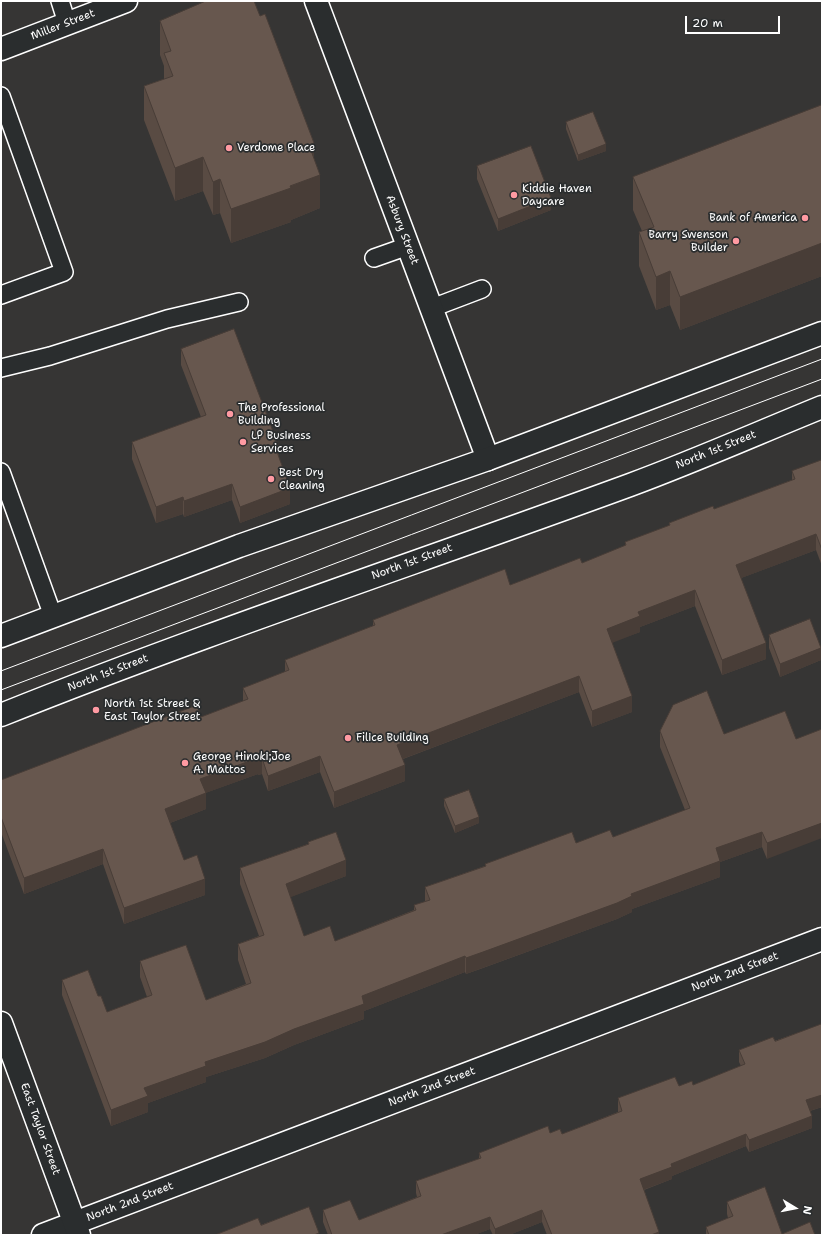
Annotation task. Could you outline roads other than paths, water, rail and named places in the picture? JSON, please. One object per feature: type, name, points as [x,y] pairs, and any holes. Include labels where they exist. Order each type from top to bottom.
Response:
[{"type":"main road","name":"Miller Street","points":[[1,48],[126,1]]},
{"type":"main road","name":"Asbury Street","points":[[316,1],[488,459]]},
{"type":"main road","points":[[1,636],[239,546],[488,459],[822,333]]},
{"type":"main road","name":"North 1st Street","points":[[1,715],[89,680],[250,620],[632,484],[822,408]]},
{"type":"main road","name":"North 2nd Street","points":[[43,1235],[77,1229],[822,939]]},
{"type":"main road","name":"East Taylor Street","points":[[1,1023],[77,1229]]},
{"type":"lane","points":[[60,1],[67,23]]},
{"type":"lane","points":[[1,96],[64,272],[1,296]]},
{"type":"lane","points":[[374,258],[408,246]]},
{"type":"lane","points":[[432,308],[482,289]]},
{"type":"lane","points":[[1,368],[50,356],[167,319],[239,302]]},
{"type":"lane","points":[[1,472],[53,616]]},
{"type":"tram line","points":[[1,671],[822,359]]},
{"type":"tram line","points":[[1,690],[822,379]]},
{"type":"place","name":"Verdome Place","points":[[229,148]]},
{"type":"place","name":"Kiddie Haven Daycare","points":[[514,195]]},
{"type":"place","name":"Bank of America","points":[[805,218]]},
{"type":"place","name":"Barry Swenson Builder","points":[[736,241]]},
{"type":"place","name":"The Professional Building","points":[[230,414]]},
{"type":"place","name":"LP Business Services","points":[[243,442]]},
{"type":"place","name":"Best Dry Cleaning","points":[[271,479]]},
{"type":"place","name":"North 1st Street & East Taylor Street","points":[[96,710]]},
{"type":"place","name":"Filice Building","points":[[348,738]]},
{"type":"place","name":"George Hinoki;Joe A. Mattos","points":[[185,763]]}]
